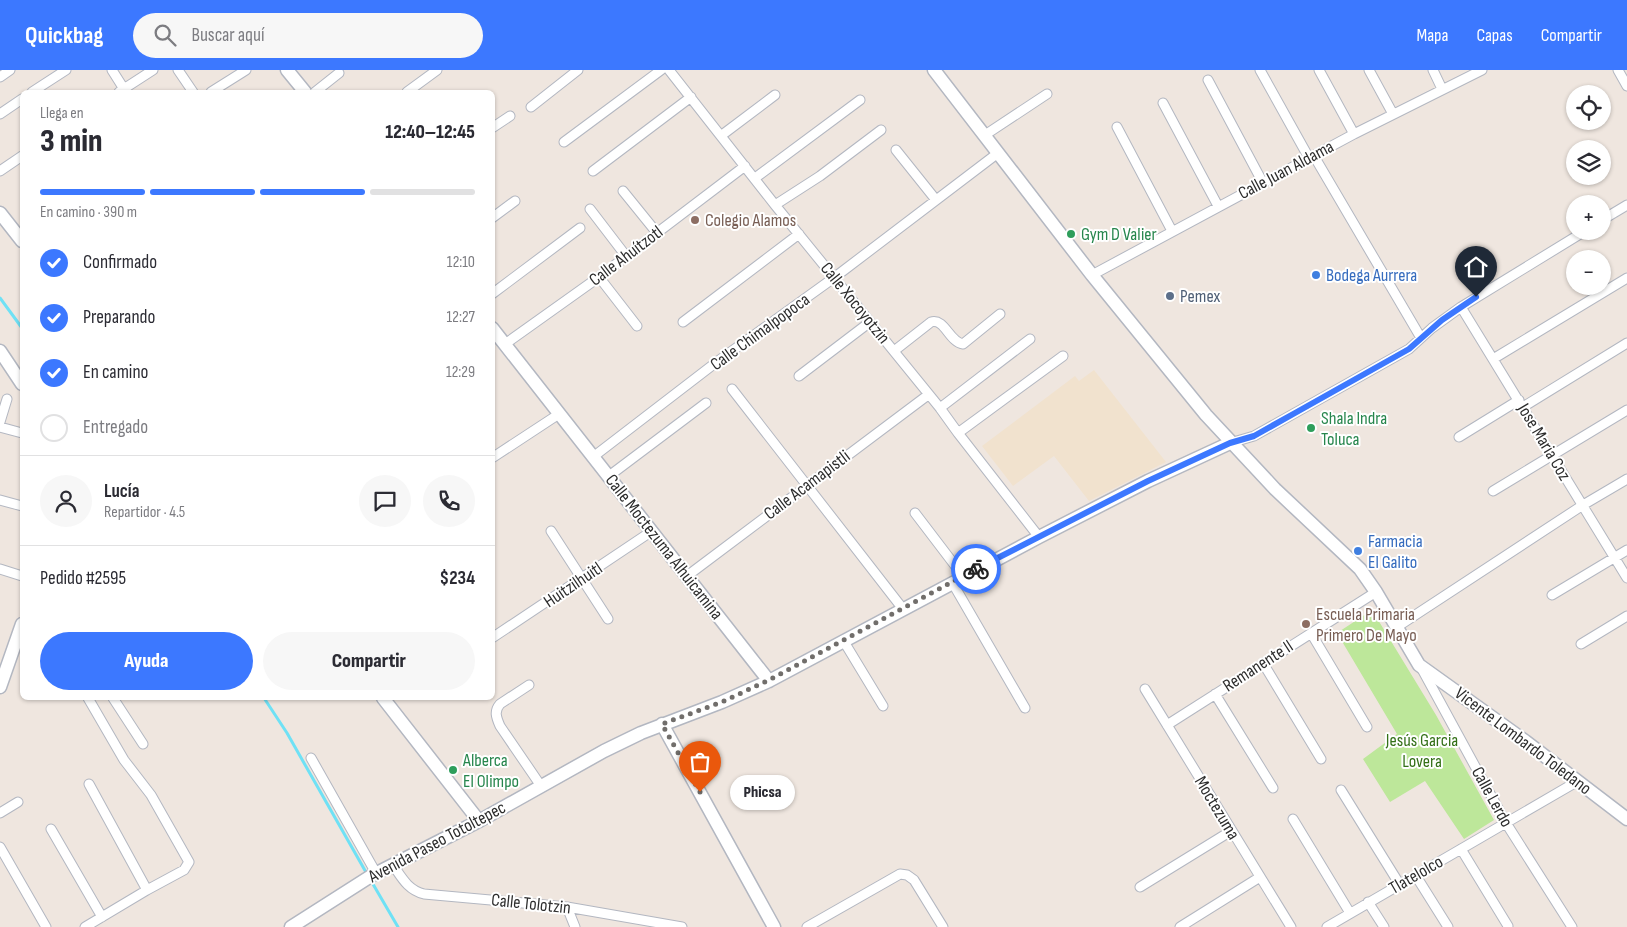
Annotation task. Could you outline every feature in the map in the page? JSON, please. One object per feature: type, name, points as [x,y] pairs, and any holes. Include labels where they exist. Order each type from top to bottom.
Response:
[{"type":"main road","points":[[287,70],[303,90]]},
{"type":"main road","points":[[934,70],[1092,275],[1230,443],[1276,490],[1360,569],[1419,664]]},
{"type":"main road","points":[[0,212],[20,238]]},
{"type":"main road","name":"Calle Moctezuma Alhuicamina","points":[[495,332],[769,680]]},
{"type":"main road","points":[[0,351],[20,381]]},
{"type":"main road","name":"Avenida Paseo Totoltepec","points":[[298,925],[371,876],[479,821],[604,751],[640,733],[722,702],[769,680],[1039,536],[1148,481],[1230,443]]},
{"type":"main road","points":[[0,687],[20,635]]},
{"type":"main road","name":"Vicente Lombardo Toledano","points":[[1419,664],[1627,819]]},
{"type":"main road","points":[[389,700],[479,821]]},
{"type":"main road","points":[[662,724],[774,927]]},
{"type":"street","points":[[0,76],[10,70]]},
{"type":"street","points":[[35,90],[66,70]]},
{"type":"street","points":[[112,70],[122,90]]},
{"type":"street","points":[[123,90],[153,70]]},
{"type":"street","points":[[178,70],[192,90]]},
{"type":"street","points":[[214,90],[246,70]]},
{"type":"street","points":[[410,90],[437,70]]},
{"type":"street","points":[[531,107],[578,70]]},
{"type":"street","points":[[564,142],[661,70]]},
{"type":"street","name":"Calle Xocoyotzin","points":[[669,70],[722,135],[775,205],[940,408],[1039,536]]},
{"type":"street","points":[[1260,70],[1420,338]]},
{"type":"street","points":[[1319,70],[1354,134]]},
{"type":"street","points":[[1369,70],[1393,114]]},
{"type":"street","points":[[1433,70],[1442,89]]},
{"type":"street","name":"Calle Juan Aldama","points":[[1092,275],[1354,134],[1482,70]]},
{"type":"street","points":[[1618,70],[1627,86]]},
{"type":"street","points":[[317,90],[339,73]]},
{"type":"street","points":[[1208,80],[1263,183]]},
{"type":"street","points":[[985,135],[1047,94]]},
{"type":"street","points":[[722,135],[775,95]]},
{"type":"street","points":[[593,171],[690,98]]},
{"type":"street","points":[[0,114],[20,100]]},
{"type":"street","points":[[755,178],[860,100]]},
{"type":"street","points":[[1164,103],[1218,206]]},
{"type":"street","points":[[495,126],[510,116]]},
{"type":"street","points":[[1117,127],[1172,231]]},
{"type":"street","points":[[775,205],[820,176],[881,130]]},
{"type":"street","points":[[896,150],[936,200]]},
{"type":"street","name":"Calle Chimalpopoca","points":[[593,457],[714,364],[835,277],[998,153]]},
{"type":"street","points":[[0,171],[20,157]]},
{"type":"street","name":"Calle Ahuítzotl","points":[[505,344],[599,277],[745,166]]},
{"type":"street","points":[[623,191],[657,233]]},
{"type":"street","points":[[495,216],[515,201]]},
{"type":"street","points":[[1611,215],[1627,205]]},
{"type":"street","points":[[590,209],[626,256]]},
{"type":"street","points":[[495,292],[580,228]]},
{"type":"street","points":[[683,322],[799,234]]},
{"type":"street","points":[[1230,443],[1254,436],[1409,349],[1420,338],[1461,307],[1570,240]]},
{"type":"street","points":[[599,277],[636,326]]},
{"type":"street","points":[[1494,359],[1627,278]]},
{"type":"street","name":"Jose Maria Coz","points":[[1461,307],[1627,578]]},
{"type":"street","points":[[894,352],[931,322],[939,322],[954,340],[963,344],[1000,314]]},
{"type":"street","points":[[799,376],[870,322]]},
{"type":"street","points":[[940,408],[1030,339]]},
{"type":"street","points":[[1459,437],[1627,343]]},
{"type":"street","points":[[958,433],[1063,356]]},
{"type":"street","points":[[732,389],[903,609]]},
{"type":"street","name":"Calle Acamapistli","points":[[686,576],[928,395]]},
{"type":"street","points":[[0,422],[7,399]]},
{"type":"street","points":[[609,476],[706,404]]},
{"type":"street","points":[[1492,492],[1627,410]]},
{"type":"street","points":[[495,456],[559,414]]},
{"type":"street","points":[[0,427],[20,432]]},
{"type":"street","points":[[1397,627],[1583,505],[1627,479]]},
{"type":"street","points":[[0,500],[20,505]]},
{"type":"street","points":[[915,513],[958,579],[1024,708]]},
{"type":"street","points":[[551,531],[608,619]]},
{"type":"street","name":"Huitzilhuitl","points":[[495,636],[583,579],[652,531]]},
{"type":"street","points":[[1552,595],[1627,550]]},
{"type":"street","points":[[0,569],[20,575]]},
{"type":"street","name":"Remanente II","points":[[1166,725],[1376,592]]},
{"type":"street","points":[[1581,644],[1627,616]]},
{"type":"street","points":[[1311,633],[1367,727]]},
{"type":"street","points":[[843,640],[883,706]]},
{"type":"street","points":[[1263,663],[1321,759]]},
{"type":"street","name":"Calle Lerdo","points":[[1419,664],[1506,823],[1572,927]]},
{"type":"street","points":[[529,685],[500,704],[497,708],[496,716],[500,726],[541,786]]},
{"type":"street","name":"Moctezuma","points":[[1145,689],[1291,927]]},
{"type":"street","points":[[1215,694],[1274,788]]},
{"type":"street","points":[[85,927],[146,888],[184,870],[189,862],[151,795],[124,760],[89,700]]},
{"type":"street","points":[[114,700],[143,744]]},
{"type":"street","points":[[311,758],[371,876]]},
{"type":"street","name":"Tlatelolco","points":[[1327,927],[1578,781]]},
{"type":"street","points":[[89,784],[146,888]]},
{"type":"street","points":[[1341,790],[1400,885]]},
{"type":"street","points":[[0,813],[18,802]]},
{"type":"street","points":[[1292,819],[1350,913]]},
{"type":"street","points":[[51,829],[102,917]]},
{"type":"street","points":[[1140,888],[1231,831]]},
{"type":"street","points":[[0,848],[46,927]]},
{"type":"street","points":[[1461,849],[1508,926]]},
{"type":"street","name":"Calle Tolotzin","points":[[393,865],[408,887],[415,892],[424,894],[567,907],[682,927]]},
{"type":"street","points":[[806,927],[897,875],[902,874],[910,877],[920,887],[943,927]]},
{"type":"street","points":[[1416,876],[1448,927]]},
{"type":"street","points":[[1180,927],[1260,877]]},
{"type":"street","points":[[1368,902],[1384,927]]},
{"type":"street","points":[[567,907],[575,927]]},
{"type":"shaded area","points":[[1094,370],[1166,462],[1089,501],[1054,456],[1013,486],[982,446],[1075,376],[1079,381]]},
{"type":"green space","name":"Jesús Garcia Lovera","points":[[1372,610],[1436,715],[1494,820],[1464,839],[1425,781],[1390,802],[1363,759],[1397,734],[1337,633]]},
{"type":"waterway","points":[[0,298],[20,325]]},
{"type":"waterway","points":[[265,700],[287,733],[367,874]]},
{"type":"waterway","points":[[370,879],[398,927]]},
{"type":"way so far","points":[[700,792],[662,724],[722,702],[769,680],[976,569]]},
{"type":"place","name":"Colegio Alamos","points":[[695,220]]},
{"type":"place","name":"Gym D Valier","points":[[1071,234]]},
{"type":"place","name":"Bodega Aurrera","points":[[1316,275]]},
{"type":"place","name":"Pemex","points":[[1170,296]]},
{"type":"place","name":"Shala Indra Toluca","points":[[1311,428]]},
{"type":"place","name":"Farmacia El Galito","points":[[1358,551]]},
{"type":"place","name":"Escuela Primaria Primero De Mayo","points":[[1306,624]]},
{"type":"place","name":"Alberca El Olimpo","points":[[453,770]]},
{"type":"place","name":"Phicsa","points":[[700,792]]},
{"type":"route","points":[[976,569],[1148,481],[1230,443],[1254,436],[1409,349],[1442,320],[1476,297]]}]
